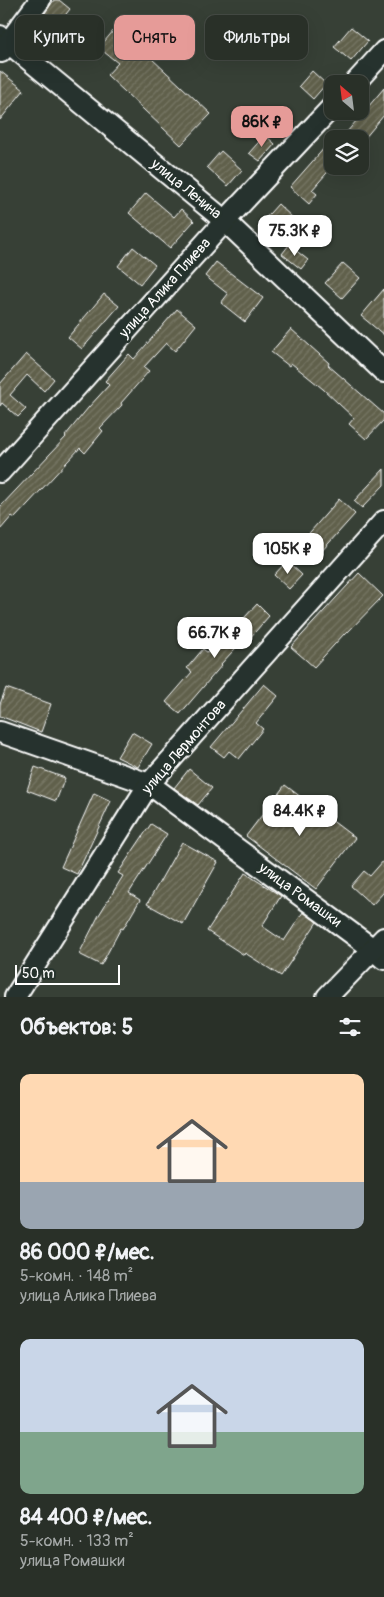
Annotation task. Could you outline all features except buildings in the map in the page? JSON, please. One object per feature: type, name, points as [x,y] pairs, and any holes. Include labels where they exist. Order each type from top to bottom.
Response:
[{"type":"street","points":[[3,44],[40,0]]},
{"type":"street","name":"улица Ленина","points":[[3,44],[226,221],[384,372]]},
{"type":"street","points":[[362,75],[384,51]]},
{"type":"street","name":"улица Алика Плиева","points":[[0,472],[324,115]]},
{"type":"street","name":"улица Лермонтова","points":[[15,997],[149,784],[384,522]]},
{"type":"street","name":"улица Ромашки","points":[[0,732],[149,784],[380,948]]},
{"type":"street","points":[[326,997],[380,948]]}]
